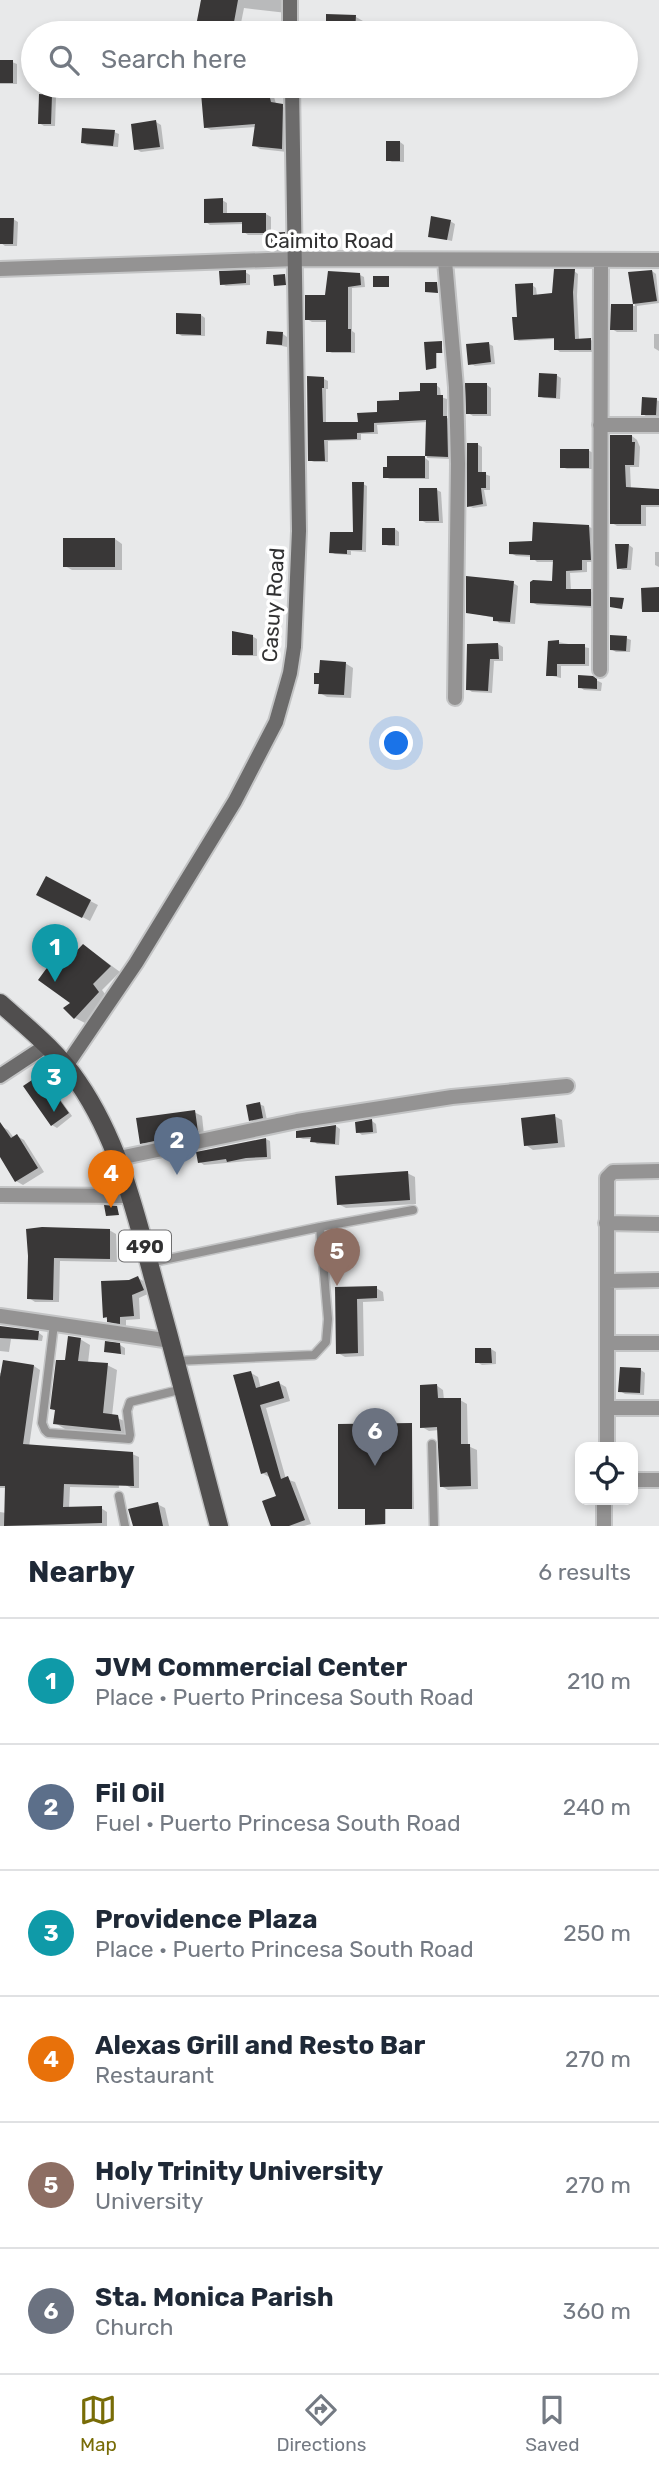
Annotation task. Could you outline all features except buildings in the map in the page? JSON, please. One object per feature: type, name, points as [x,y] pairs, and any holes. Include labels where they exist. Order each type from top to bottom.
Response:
[{"type":"main road","name":"490","points":[[0,1003],[66,1066],[104,1127],[119,1158],[171,1341],[219,1526]]},
{"type":"street","points":[[290,0],[290,21]]},
{"type":"street","name":"Casuy Road","points":[[66,1066],[135,963],[235,802],[276,722],[285,698],[294,647],[299,531],[292,98]]},
{"type":"street","name":"Caimito Road","points":[[0,269],[296,259],[659,260]]},
{"type":"street","points":[[600,670],[601,260]]},
{"type":"street","points":[[445,261],[456,387],[458,464],[456,698]]},
{"type":"street","points":[[600,425],[659,425]]},
{"type":"street","points":[[0,1076],[47,1045]]},
{"type":"street","points":[[119,1158],[297,1121],[452,1097],[567,1086]]},
{"type":"street","points":[[607,1442],[607,1178],[610,1173],[659,1171]]},
{"type":"street","points":[[0,1195],[130,1196]]},
{"type":"street","points":[[606,1223],[659,1224]]},
{"type":"street","points":[[608,1280],[659,1280]]},
{"type":"street","points":[[0,1316],[171,1341]]},
{"type":"street","points":[[608,1343],[659,1343]]},
{"type":"street","points":[[608,1408],[659,1408]]},
{"type":"street","points":[[638,1480],[659,1480]]},
{"type":"street","points":[[604,1505],[604,1526]]},
{"type":"lane","points":[[149,1263],[413,1210]]},
{"type":"lane","points":[[176,1361],[314,1355],[326,1342],[328,1319],[320,1227]]},
{"type":"lane","points":[[54,1324],[42,1423],[48,1433],[129,1439],[127,1407],[130,1402],[183,1389]]},
{"type":"lane","points":[[432,1444],[434,1526]]},
{"type":"lane","points":[[119,1496],[125,1526]]},
{"type":"place","name":"JVM Commercial Center","points":[[55,982]]},
{"type":"place","name":"Providence Plaza","points":[[54,1112]]},
{"type":"place","name":"Fil Oil","points":[[177,1175]]},
{"type":"place","name":"Alexas Grill and Resto Bar","points":[[111,1208]]},
{"type":"place","name":"Holy Trinity University","points":[[337,1286]]},
{"type":"place","name":"Sta. Monica Parish","points":[[375,1466]]}]
